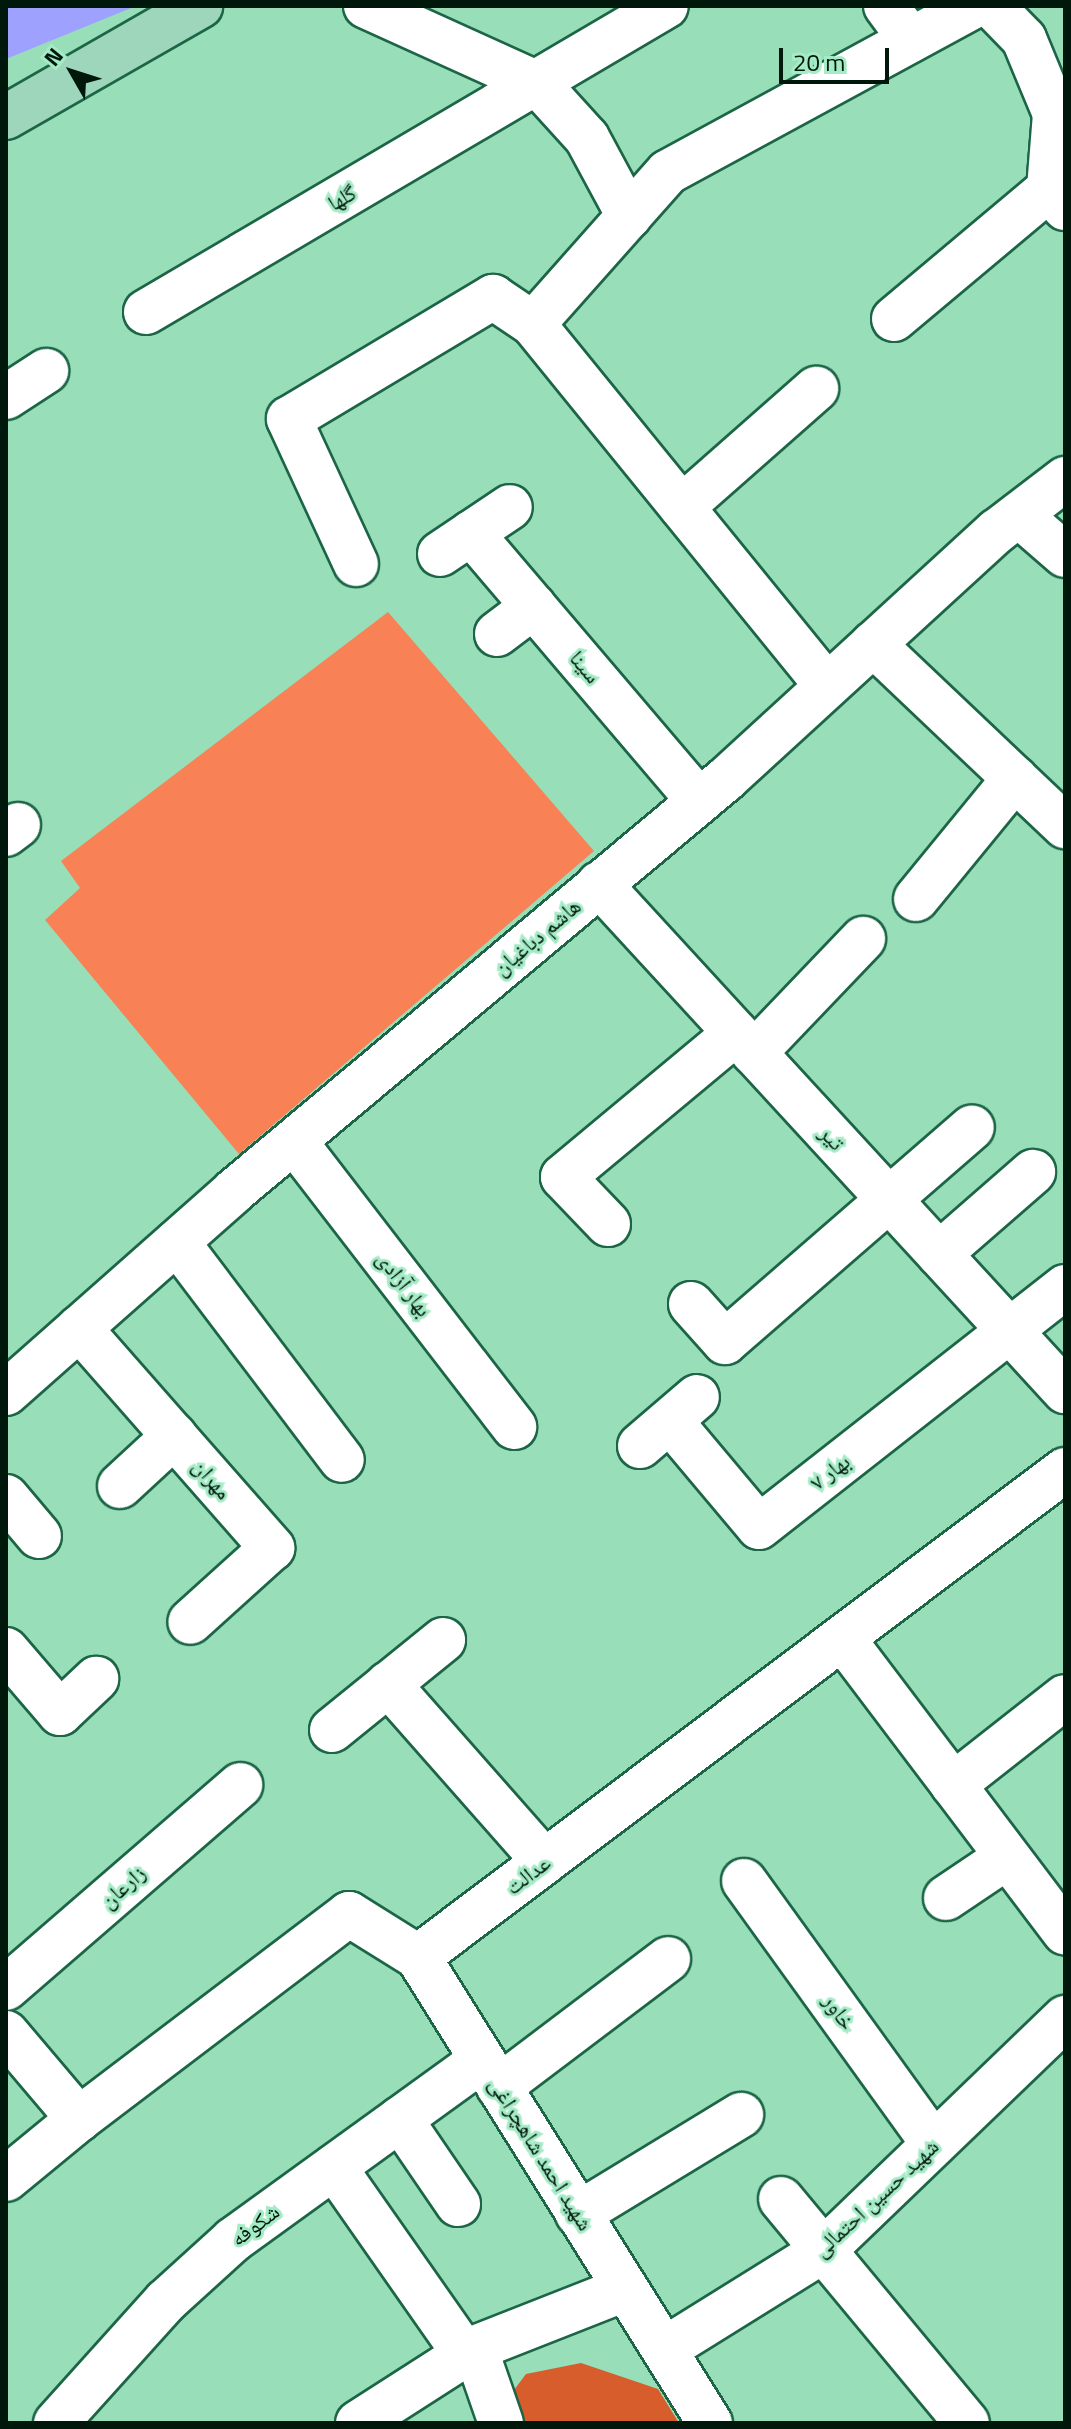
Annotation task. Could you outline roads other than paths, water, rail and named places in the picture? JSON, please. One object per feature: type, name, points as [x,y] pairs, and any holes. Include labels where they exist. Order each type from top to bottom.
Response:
[{"type":"main road","points":[[6,117],[200,6]]},
{"type":"street","points":[[366,6],[538,84],[587,138],[629,216]]},
{"type":"street","name":"گلها","points":[[146,312],[666,6]]},
{"type":"street","points":[[533,324],[668,172],[898,23],[974,6]]},
{"type":"street","points":[[894,319],[1057,199],[1054,79],[1024,39],[992,6]]},
{"type":"street","points":[[356,564],[289,419],[493,297],[533,324],[827,686]]},
{"type":"street","points":[[6,397],[46,371]]},
{"type":"street","points":[[682,507],[816,389]]},
{"type":"street","name":"هاشم دباغیان","points":[[6,1393],[294,1141],[699,801],[1019,515],[1065,479]]},
{"type":"street","name":"سینا","points":[[510,507],[456,543],[534,606],[699,801]]},
{"type":"street","points":[[1019,515],[1065,555]]},
{"type":"street","points":[[497,634],[534,606]]},
{"type":"street","points":[[873,644],[1047,798],[916,899]]},
{"type":"street","name":"تیر","points":[[599,884],[1065,1391]]},
{"type":"street","points":[[608,1224],[563,1177],[745,1043],[863,939]]},
{"type":"street","points":[[691,1304],[725,1342],[891,1202],[972,1127]]},
{"type":"street","name":"بهار آزادی","points":[[294,1141],[514,1427]]},
{"type":"street","points":[[939,1254],[1033,1172]]},
{"type":"street","points":[[177,1242],[342,1460]]},
{"type":"street","points":[[1010,1331],[1065,1287]]},
{"type":"street","name":"مهران","points":[[79,1328],[272,1548],[190,1622]]},
{"type":"street","name":"بهار ۷","points":[[669,1422],[759,1527],[1010,1331]]},
{"type":"street","points":[[120,1486],[174,1436]]},
{"type":"street","name":"عدالت","points":[[418,1957],[1065,1470]]},
{"type":"street","points":[[6,1497],[39,1536]]},
{"type":"street","points":[[843,1639],[1063,1927]]},
{"type":"street","points":[[332,1730],[443,1640]]},
{"type":"street","points":[[6,1650],[60,1713],[96,1679]]},
{"type":"street","points":[[388,1684],[545,1862]]},
{"type":"street","points":[[953,1785],[1065,1697]]},
{"type":"street","name":"زارعان","points":[[6,1988],[240,1785]]},
{"type":"street","points":[[946,1898],[1007,1857]]},
{"type":"street","name":"خاور","points":[[744,1881],[934,2144]]},
{"type":"street","points":[[6,2179],[79,2119],[349,1914],[418,1957]]},
{"type":"street","name":"شهید احمد شاهچراغی","points":[[418,1957],[710,2423]]},
{"type":"street","name":"شکوفه","points":[[56,2423],[166,2301],[233,2240],[400,2119],[490,2073],[668,1959]]},
{"type":"street","name":"شهید حسین احتمالی","points":[[665,2349],[824,2250],[1065,2018]]},
{"type":"street","points":[[6,2033],[79,2119]]},
{"type":"street","points":[[578,2214],[741,2115]]},
{"type":"street","points":[[400,2119],[458,2204]]},
{"type":"street","points":[[334,2167],[470,2351],[501,2423]]},
{"type":"street","points":[[781,2199],[967,2423]]},
{"type":"street","points":[[358,2423],[470,2351],[625,2289]]},
{"type":"water","points":[[6,6],[136,6],[6,59]]}]
